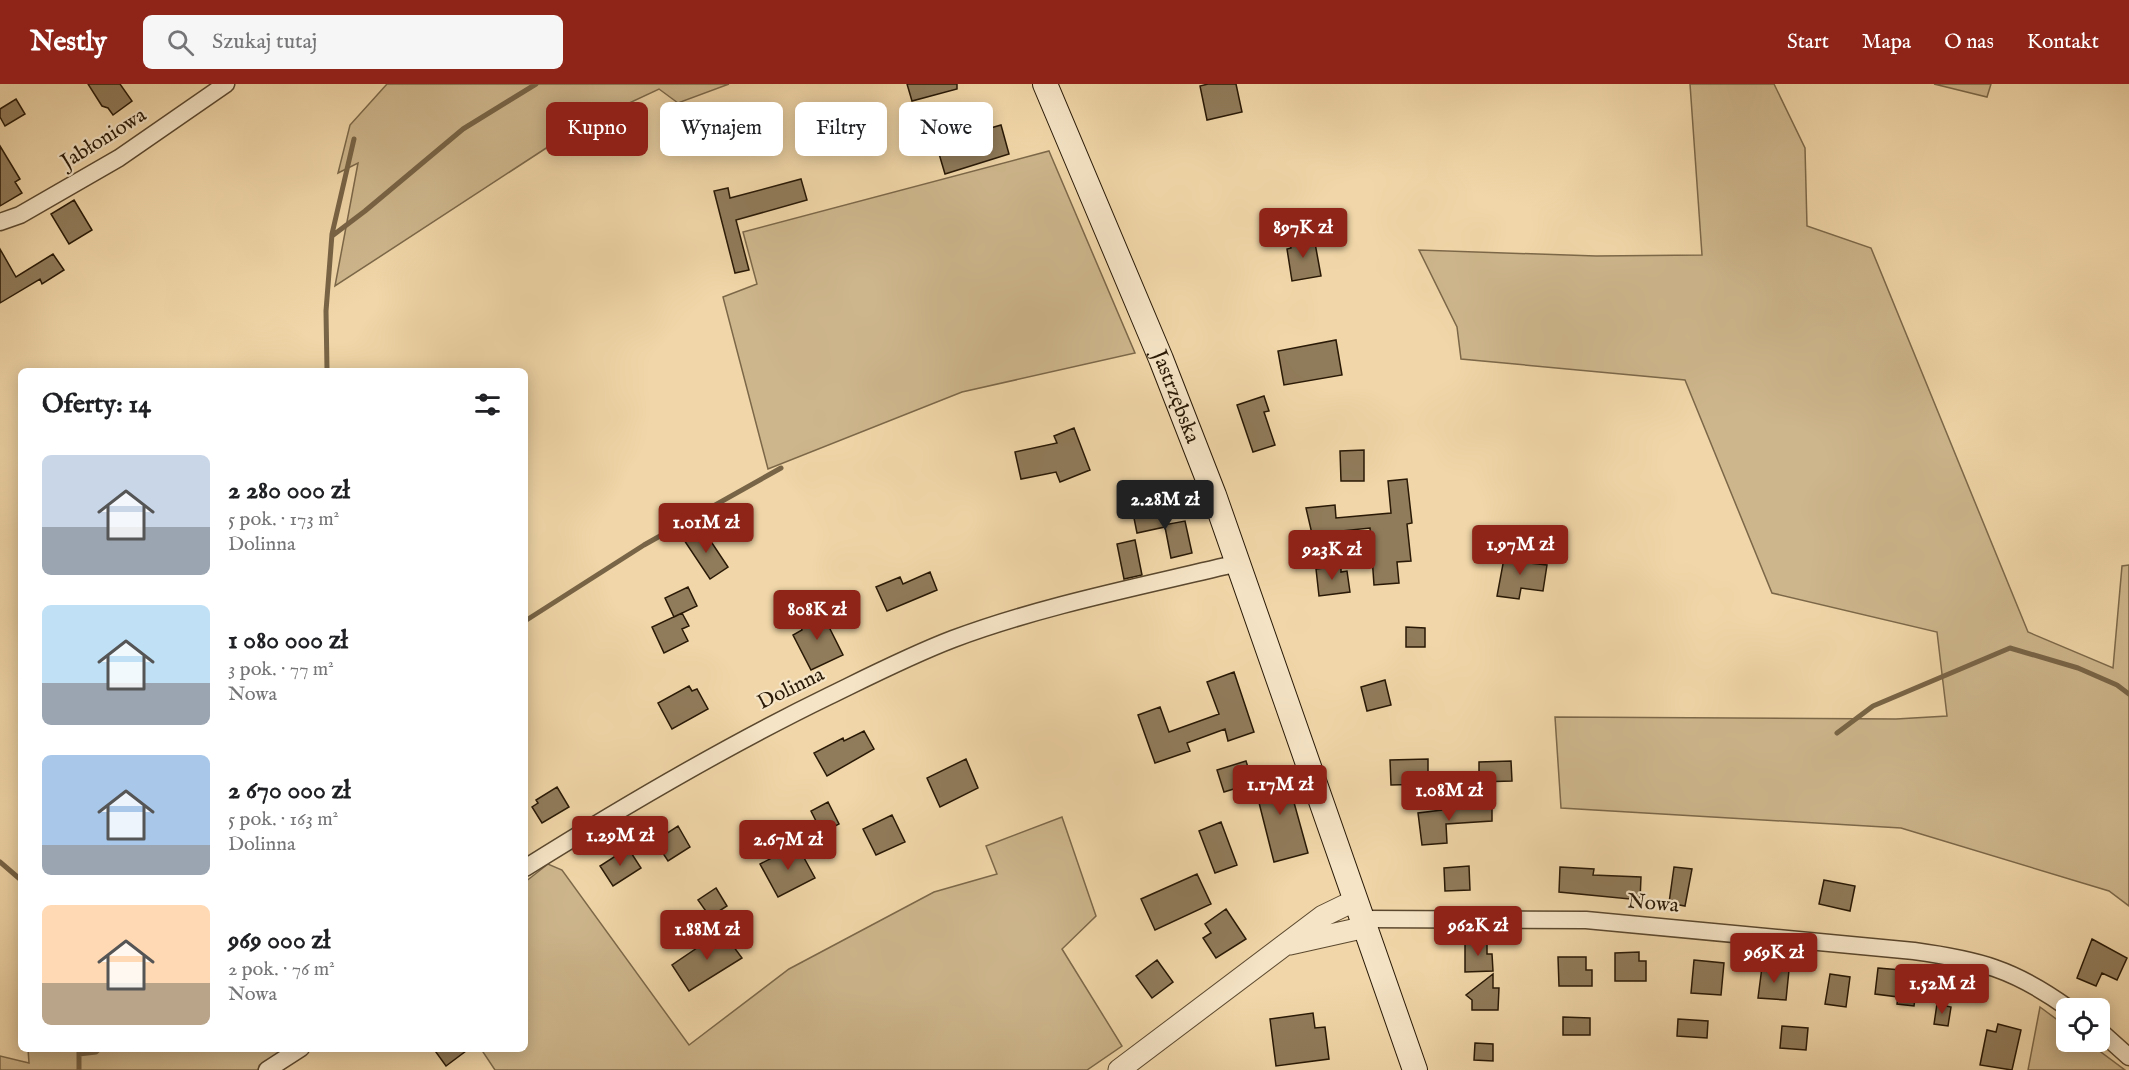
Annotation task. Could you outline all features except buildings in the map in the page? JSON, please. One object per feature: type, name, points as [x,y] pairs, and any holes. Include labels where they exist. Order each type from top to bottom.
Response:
[{"type":"main road","name":"Jastrzębska","points":[[1045,84],[1161,359],[1238,563],[1415,1070]]},
{"type":"street","name":"Jabłoniowa","points":[[0,222],[21,214],[119,158],[226,84]]},
{"type":"street","name":"Dolinna","points":[[528,866],[596,823],[751,734],[876,673],[953,639],[1023,617],[1238,563]]},
{"type":"street","points":[[1289,944],[1362,915]]},
{"type":"street","points":[[1119,1070],[1289,944],[1323,916],[1362,915]]},
{"type":"street","name":"Nowa","points":[[1362,915],[1586,920],[1914,951],[1967,958],[2001,968],[2056,1001]]},
{"type":"street","points":[[2110,1040],[2129,1057]]},
{"type":"street","points":[[267,1070],[295,1052]]},
{"type":"shaded area","points":[[387,84],[729,84],[681,102],[677,102],[659,89],[631,102],[546,102],[546,148],[335,286],[358,163],[338,173],[350,125]]},
{"type":"shaded area","points":[[1690,84],[1774,84],[1805,148],[1807,226],[1871,248],[2028,632],[2113,668],[2122,566],[2129,565],[2129,906],[2109,891],[1901,828],[1561,808],[1555,717],[1896,719],[1947,716],[1937,632],[1772,593],[1685,380],[1461,359],[1457,327],[1419,250],[1596,256],[1702,255]]},
{"type":"shaded area","points":[[1934,84],[1991,84],[1987,97]]},
{"type":"shaded area","points":[[1049,151],[1135,353],[962,392],[768,469],[723,297],[757,284],[743,232]]},
{"type":"shaded area","points":[[1062,817],[1096,916],[1062,949],[1122,1046],[1087,1070],[495,1070],[483,1052],[528,1052],[528,880],[548,864],[562,870],[689,1045],[789,969],[934,892],[997,874],[986,846]]},
{"type":"shaded area","points":[[2040,1007],[2056,1019],[2056,1052],[2101,1052],[2125,1070],[2028,1070]]},
{"type":"shaded area","points":[[28,1052],[287,1052],[257,1070],[0,1070],[0,1056],[29,1063]]},
{"type":"waterway","points":[[332,236],[463,129],[536,84]]},
{"type":"waterway","points":[[327,368],[326,311],[332,234],[354,139]]},
{"type":"waterway","points":[[528,619],[644,545],[781,468]]},
{"type":"waterway","points":[[1837,733],[1873,706],[2010,648],[2078,668],[2117,685],[2129,694]]},
{"type":"waterway","points":[[0,862],[18,877]]},
{"type":"waterway","points":[[79,1052],[79,1070]]},
{"type":"waterway","points":[[79,1054],[96,1052]]}]
